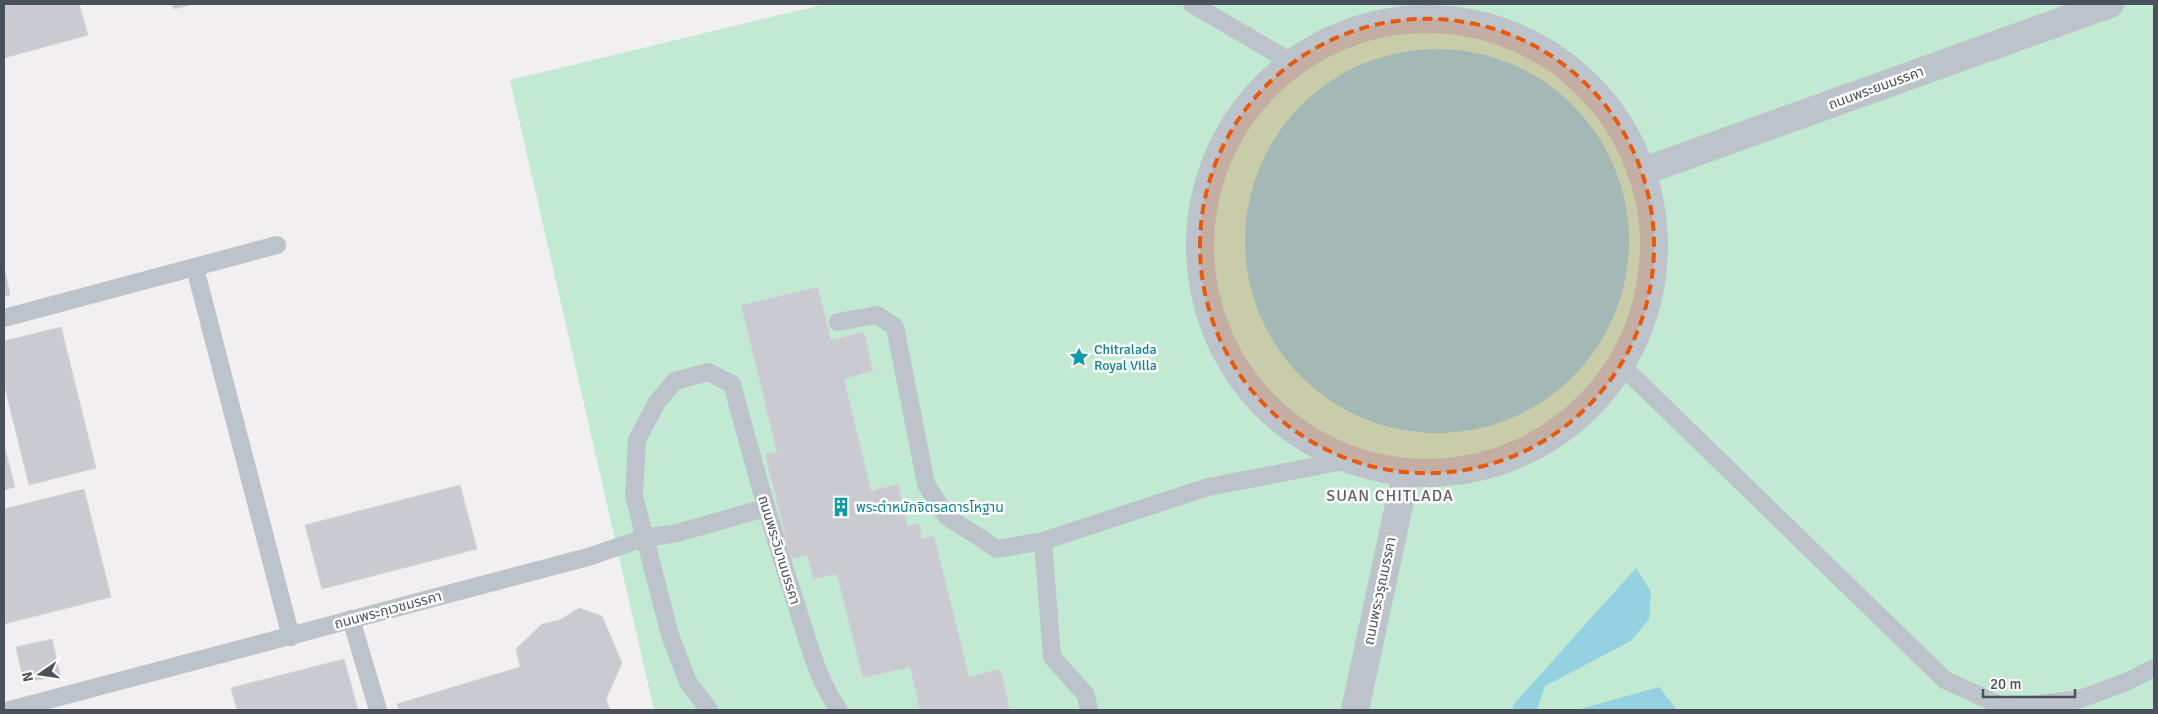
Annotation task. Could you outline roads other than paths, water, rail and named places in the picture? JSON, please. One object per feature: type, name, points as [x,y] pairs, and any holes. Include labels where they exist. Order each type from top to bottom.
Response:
[{"type":"street","name":"ถนนพระยมมรรคา","points":[[1641,172],[2110,4]]},
{"type":"street","points":[[1440,19],[1469,22],[1507,33],[1543,50],[1575,74],[1603,102],[1625,136],[1641,172],[1651,211],[1654,251],[1650,290],[1639,329],[1622,365],[1598,397],[1570,425],[1537,447],[1500,463],[1462,472],[1422,475],[1382,470],[1348,460],[1312,443],[1280,420],[1252,392],[1230,359],[1213,323],[1203,284],[1200,244],[1204,204],[1214,166],[1231,130],[1254,97],[1293,63],[1315,47],[1352,31],[1390,21],[1440,19]]},
{"type":"street","name":"ถนนพระวรุณมรรคา","points":[[1355,710],[1406,473]]},
{"type":"lane","points":[[1192,4],[1293,63]]},
{"type":"lane","points":[[4,318],[277,245]]},
{"type":"lane","points":[[196,268],[291,637]]},
{"type":"lane","points":[[838,322],[877,315],[895,327],[926,484],[946,516],[997,550],[1043,541],[1208,487],[1348,460]]},
{"type":"lane","points":[[1622,365],[1946,680],[2006,708],[2080,699],[2124,683],[2154,668]]},
{"type":"lane","name":"ถนนพระวิมานมรรคา","points":[[644,538],[634,496],[636,440],[657,402],[675,381],[708,372],[732,384],[765,508],[823,684],[839,710]]},
{"type":"lane","name":"ถนนพระกุเวชมรรคา","points":[[10,710],[588,557],[644,538],[676,534],[765,508]]},
{"type":"lane","points":[[644,538],[670,636],[688,682],[709,710]]},
{"type":"lane","points":[[1043,541],[1052,657],[1086,695],[1089,710]]},
{"type":"lane","points":[[351,619],[378,710]]},
{"type":"water","points":[[1437,49],[1474,53],[1510,64],[1544,82],[1573,105],[1596,134],[1614,168],[1625,204],[1629,241],[1625,278],[1614,314],[1596,348],[1573,377],[1544,400],[1510,418],[1474,429],[1437,433],[1400,429],[1364,418],[1330,400],[1301,377],[1278,348],[1260,314],[1249,278],[1245,241],[1249,204],[1260,168],[1278,134],[1301,105],[1330,82],[1364,64],[1400,53]]},
{"type":"water","points":[[1636,568],[1651,592],[1649,619],[1631,641],[1545,686],[1537,710],[1513,710],[1513,705]]},
{"type":"water","points":[[1659,687],[1677,710],[1577,710]]},
{"type":"place","name":"Chitralada Royal Villa","points":[[1079,357]]},
{"type":"place","name":"พระตำหนักจิตรลดารโหฐาน","points":[[841,507]]},
{"type":"district","name":"SUAN CHITLADA","points":[[1390,496]]}]
